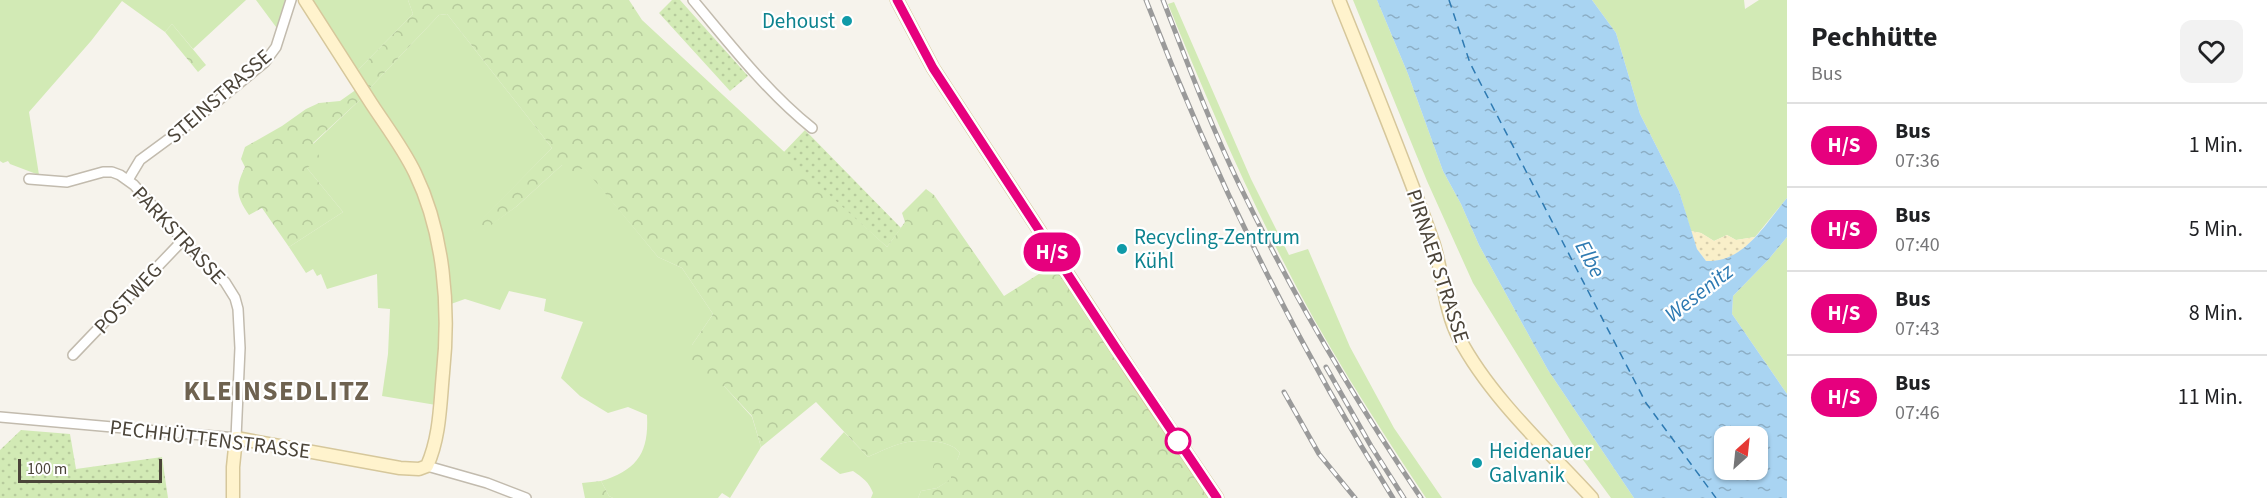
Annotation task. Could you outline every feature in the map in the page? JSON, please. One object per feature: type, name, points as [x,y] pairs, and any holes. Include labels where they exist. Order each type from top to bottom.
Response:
[{"type":"street","name":"STEINSTRASSE","points":[[128,180],[140,160],[193,121],[265,62],[276,47],[291,0]]},
{"type":"street","points":[[305,0],[405,155],[415,174],[435,229],[443,291],[446,349],[438,429],[423,468]]},
{"type":"street","points":[[693,0],[750,67],[800,119],[812,128]]},
{"type":"street","points":[[897,0],[940,78],[1120,355],[1217,498]]},
{"type":"street","name":"PIRNAER STRASSE","points":[[1339,0],[1430,234],[1440,263],[1452,321],[1458,336],[1494,392],[1592,498]]},
{"type":"street","name":"PARKSTRASSE","points":[[29,179],[67,182],[112,172],[128,180],[225,282],[235,298],[238,309],[240,348],[236,438],[232,467],[233,498]]},
{"type":"street","name":"POSTWEG","points":[[73,356],[183,240]]},
{"type":"street","name":"PECHHÜTTENSTRASSE","points":[[0,417],[236,438],[400,468],[423,468],[487,483],[526,498]]},
{"type":"green space","points":[[0,0],[246,0],[193,49],[172,24],[165,32],[122,1],[91,41],[29,112],[39,175],[10,164],[8,161],[3,163],[0,161]]},
{"type":"green space","points":[[256,0],[285,0],[279,31]]},
{"type":"green space","points":[[312,0],[408,0],[413,14],[357,71]]},
{"type":"green space","points":[[408,0],[629,0],[642,20],[887,247],[905,222],[902,213],[926,189],[934,195],[1004,296],[1053,265],[1210,498],[918,498],[921,491],[937,488],[951,479],[951,475],[932,471],[934,463],[957,460],[960,453],[956,448],[934,441],[917,441],[899,444],[868,457],[816,402],[761,447],[752,416],[724,386],[708,389],[690,369],[692,345],[713,314],[682,268],[658,257],[584,168],[571,173],[562,165],[517,206],[479,234],[472,229],[552,148],[447,14],[439,15],[369,89],[357,71],[413,14]]},
{"type":"green space","points":[[672,0],[680,0],[748,76],[730,91],[659,13]]},
{"type":"green space","points":[[1353,0],[1377,0],[1408,74],[1443,171],[1479,245],[1548,370],[1634,498],[1611,498],[1578,453],[1473,283],[1427,181]]},
{"type":"green space","points":[[1592,0],[1744,0],[1745,9],[1759,0],[1787,0],[1787,198],[1755,237],[1736,240],[1727,235],[1714,241],[1701,233],[1691,231],[1679,191],[1640,114],[1616,33]]},
{"type":"green space","points":[[1174,2],[1251,179],[1289,255],[1308,249],[1350,347],[1394,428],[1442,498],[1426,498],[1350,380],[1297,288],[1208,100],[1168,4]]},
{"type":"green space","points":[[447,14],[552,148],[473,229],[479,233],[517,206],[562,165],[584,167],[658,257],[682,268],[713,314],[692,345],[752,417],[761,447],[730,498],[722,493],[718,498],[613,498],[609,496],[601,481],[624,471],[638,458],[646,440],[647,415],[628,407],[608,413],[580,396],[561,378],[583,322],[544,311],[546,299],[509,291],[500,310],[465,299],[451,304],[443,246],[428,190],[407,145],[369,89],[439,15]]},
{"type":"green space","points":[[172,24],[206,65],[198,72],[165,32]]},
{"type":"green space","points":[[357,89],[362,98],[313,143],[320,158],[307,168],[343,212],[289,247],[262,208],[249,215],[241,202],[238,186],[245,167],[241,159],[245,147],[306,109],[319,103],[340,101]]},
{"type":"green space","points":[[362,98],[403,159],[417,189],[427,219],[439,279],[441,310],[436,405],[382,396],[388,354],[390,309],[378,308],[377,274],[327,289],[321,274],[317,276],[313,269],[306,273],[289,247],[343,212],[307,168],[313,144]]},
{"type":"green space","points":[[805,130],[901,228],[887,247],[783,153]]},
{"type":"green space","points":[[1787,237],[1787,394],[1732,314],[1733,296]]},
{"type":"green space","points":[[21,430],[70,434],[76,469],[162,457],[168,498],[0,498],[0,450]]},
{"type":"green space","points":[[844,432],[868,457],[899,444],[917,441],[942,443],[956,448],[960,453],[951,475],[952,479],[937,488],[921,491],[918,498],[871,498],[873,493],[868,483],[860,476],[853,471],[840,474],[820,459]]},
{"type":"green space","points":[[601,481],[609,496],[613,498],[585,498],[582,483]]},
{"type":"sand","points":[[1691,231],[1701,233],[1714,241],[1727,235],[1736,240],[1755,237],[1744,248],[1727,258],[1706,261],[1697,249]]},
{"type":"water","points":[[1377,0],[1592,0],[1616,33],[1640,114],[1679,191],[1697,249],[1706,261],[1732,256],[1743,249],[1762,230],[1787,198],[1787,237],[1733,296],[1732,314],[1787,394],[1787,498],[1634,498],[1548,370],[1479,245],[1443,171],[1408,74]]},
{"type":"ferry route","points":[[1449,0],[1470,63],[1646,403],[1716,498]]},
{"type":"railway","points":[[1146,0],[1199,129],[1258,255],[1322,378],[1393,498]]},
{"type":"railway","points":[[1163,0],[1218,139],[1259,225],[1324,344],[1371,422],[1421,498]]},
{"type":"railway","points":[[1326,367],[1404,498]]},
{"type":"railway","points":[[1284,392],[1319,454],[1355,498]]},
{"type":"bus line","name":"H/S","points":[[897,0],[933,68],[1217,498]]},
{"type":"place","name":"Dehoust","points":[[847,21]]},
{"type":"place","name":"Recycling-Zentrum Kühl","points":[[1122,249]]},
{"type":"place","name":"Heidenauer Galvanik","points":[[1477,463]]},
{"type":"district","name":"KLEINSEDLITZ","points":[[277,391]]},
{"type":"water label","name":"Elbe","points":[[1590,259]]},
{"type":"water label","name":"Wesenitz","points":[[1699,293]]}]
